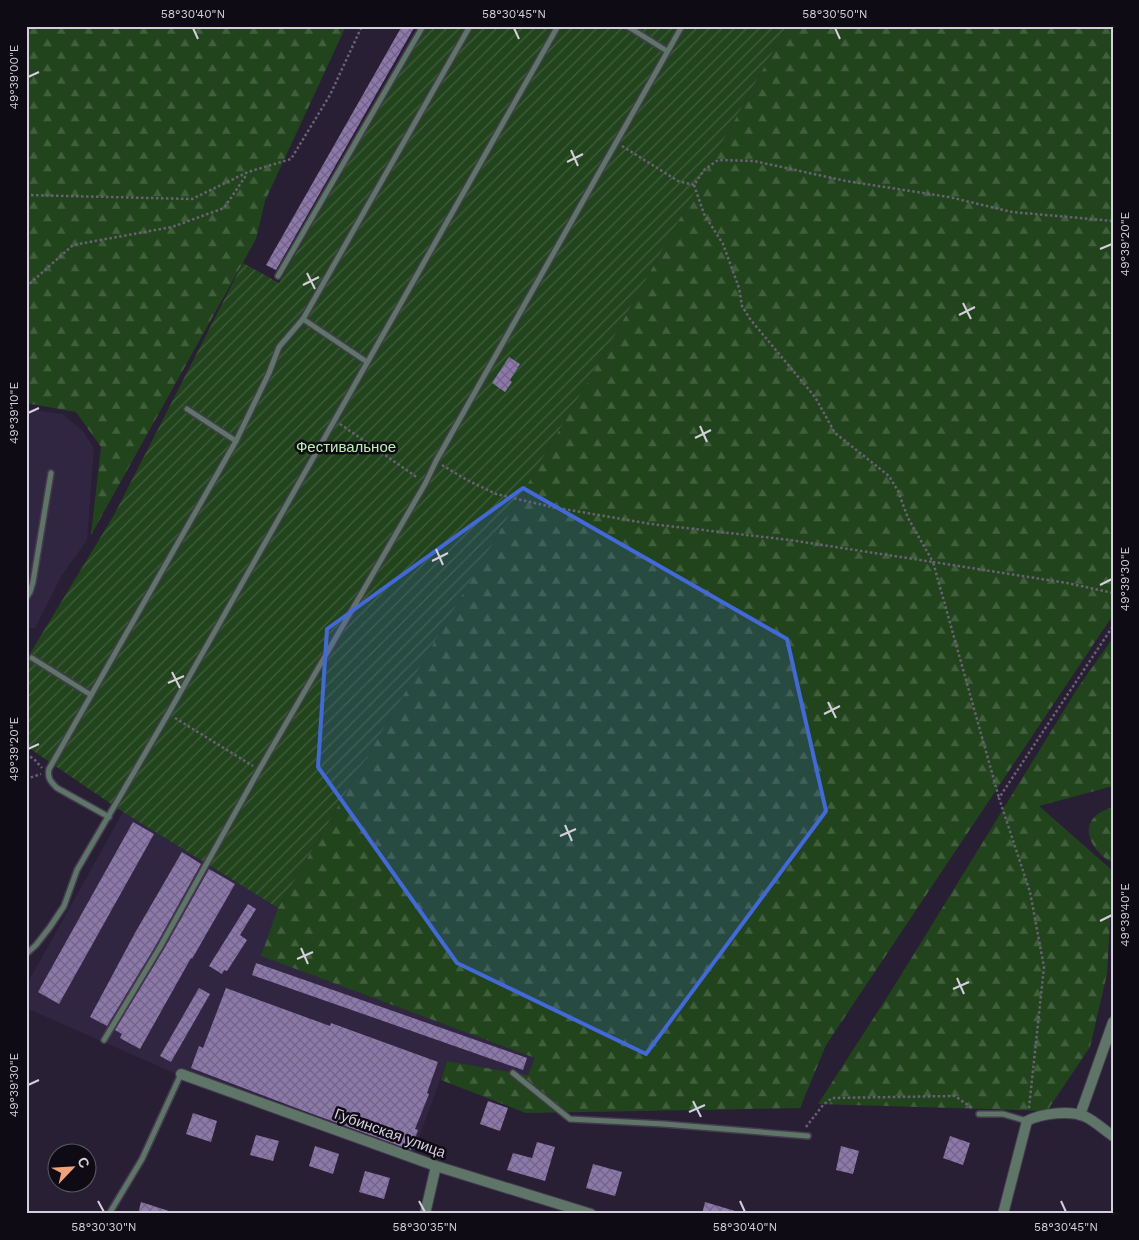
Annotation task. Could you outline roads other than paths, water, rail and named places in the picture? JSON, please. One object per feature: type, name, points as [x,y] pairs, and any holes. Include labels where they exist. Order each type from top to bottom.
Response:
[{"type":"street","points":[[1080,1115],[1113,1022]]},
{"type":"street","name":"Губинская улица","points":[[181,1074],[436,1166],[591,1214]]},
{"type":"street","points":[[1003,1214],[1028,1121],[1053,1113],[1080,1115],[1086,1117],[1113,1136]]},
{"type":"street","points":[[425,1214],[436,1166]]},
{"type":"lane","points":[[278,276],[423,26]]},
{"type":"lane","points":[[109,817],[57,788],[51,782],[48,774],[52,762],[236,441],[269,373],[279,347],[303,319],[470,26]]},
{"type":"lane","points":[[26,954],[50,928],[64,906],[77,870],[168,714],[558,26]]},
{"type":"lane","points":[[627,26],[667,51]]},
{"type":"lane","points":[[104,1040],[160,947],[259,770],[425,484],[436,461],[682,26]]},
{"type":"lane","points":[[303,319],[367,362]]},
{"type":"lane","points":[[187,409],[236,441]]},
{"type":"lane","points":[[26,598],[33,582],[51,473]]},
{"type":"lane","points":[[32,658],[91,694]]},
{"type":"lane","points":[[513,1073],[570,1119],[664,1124],[808,1136]]},
{"type":"lane","points":[[109,1214],[142,1159],[181,1074]]},
{"type":"lane","points":[[979,1114],[1003,1114],[1028,1121]]},
{"type":"park label","name":"Фестивальное","points":[[346,447]]}]
